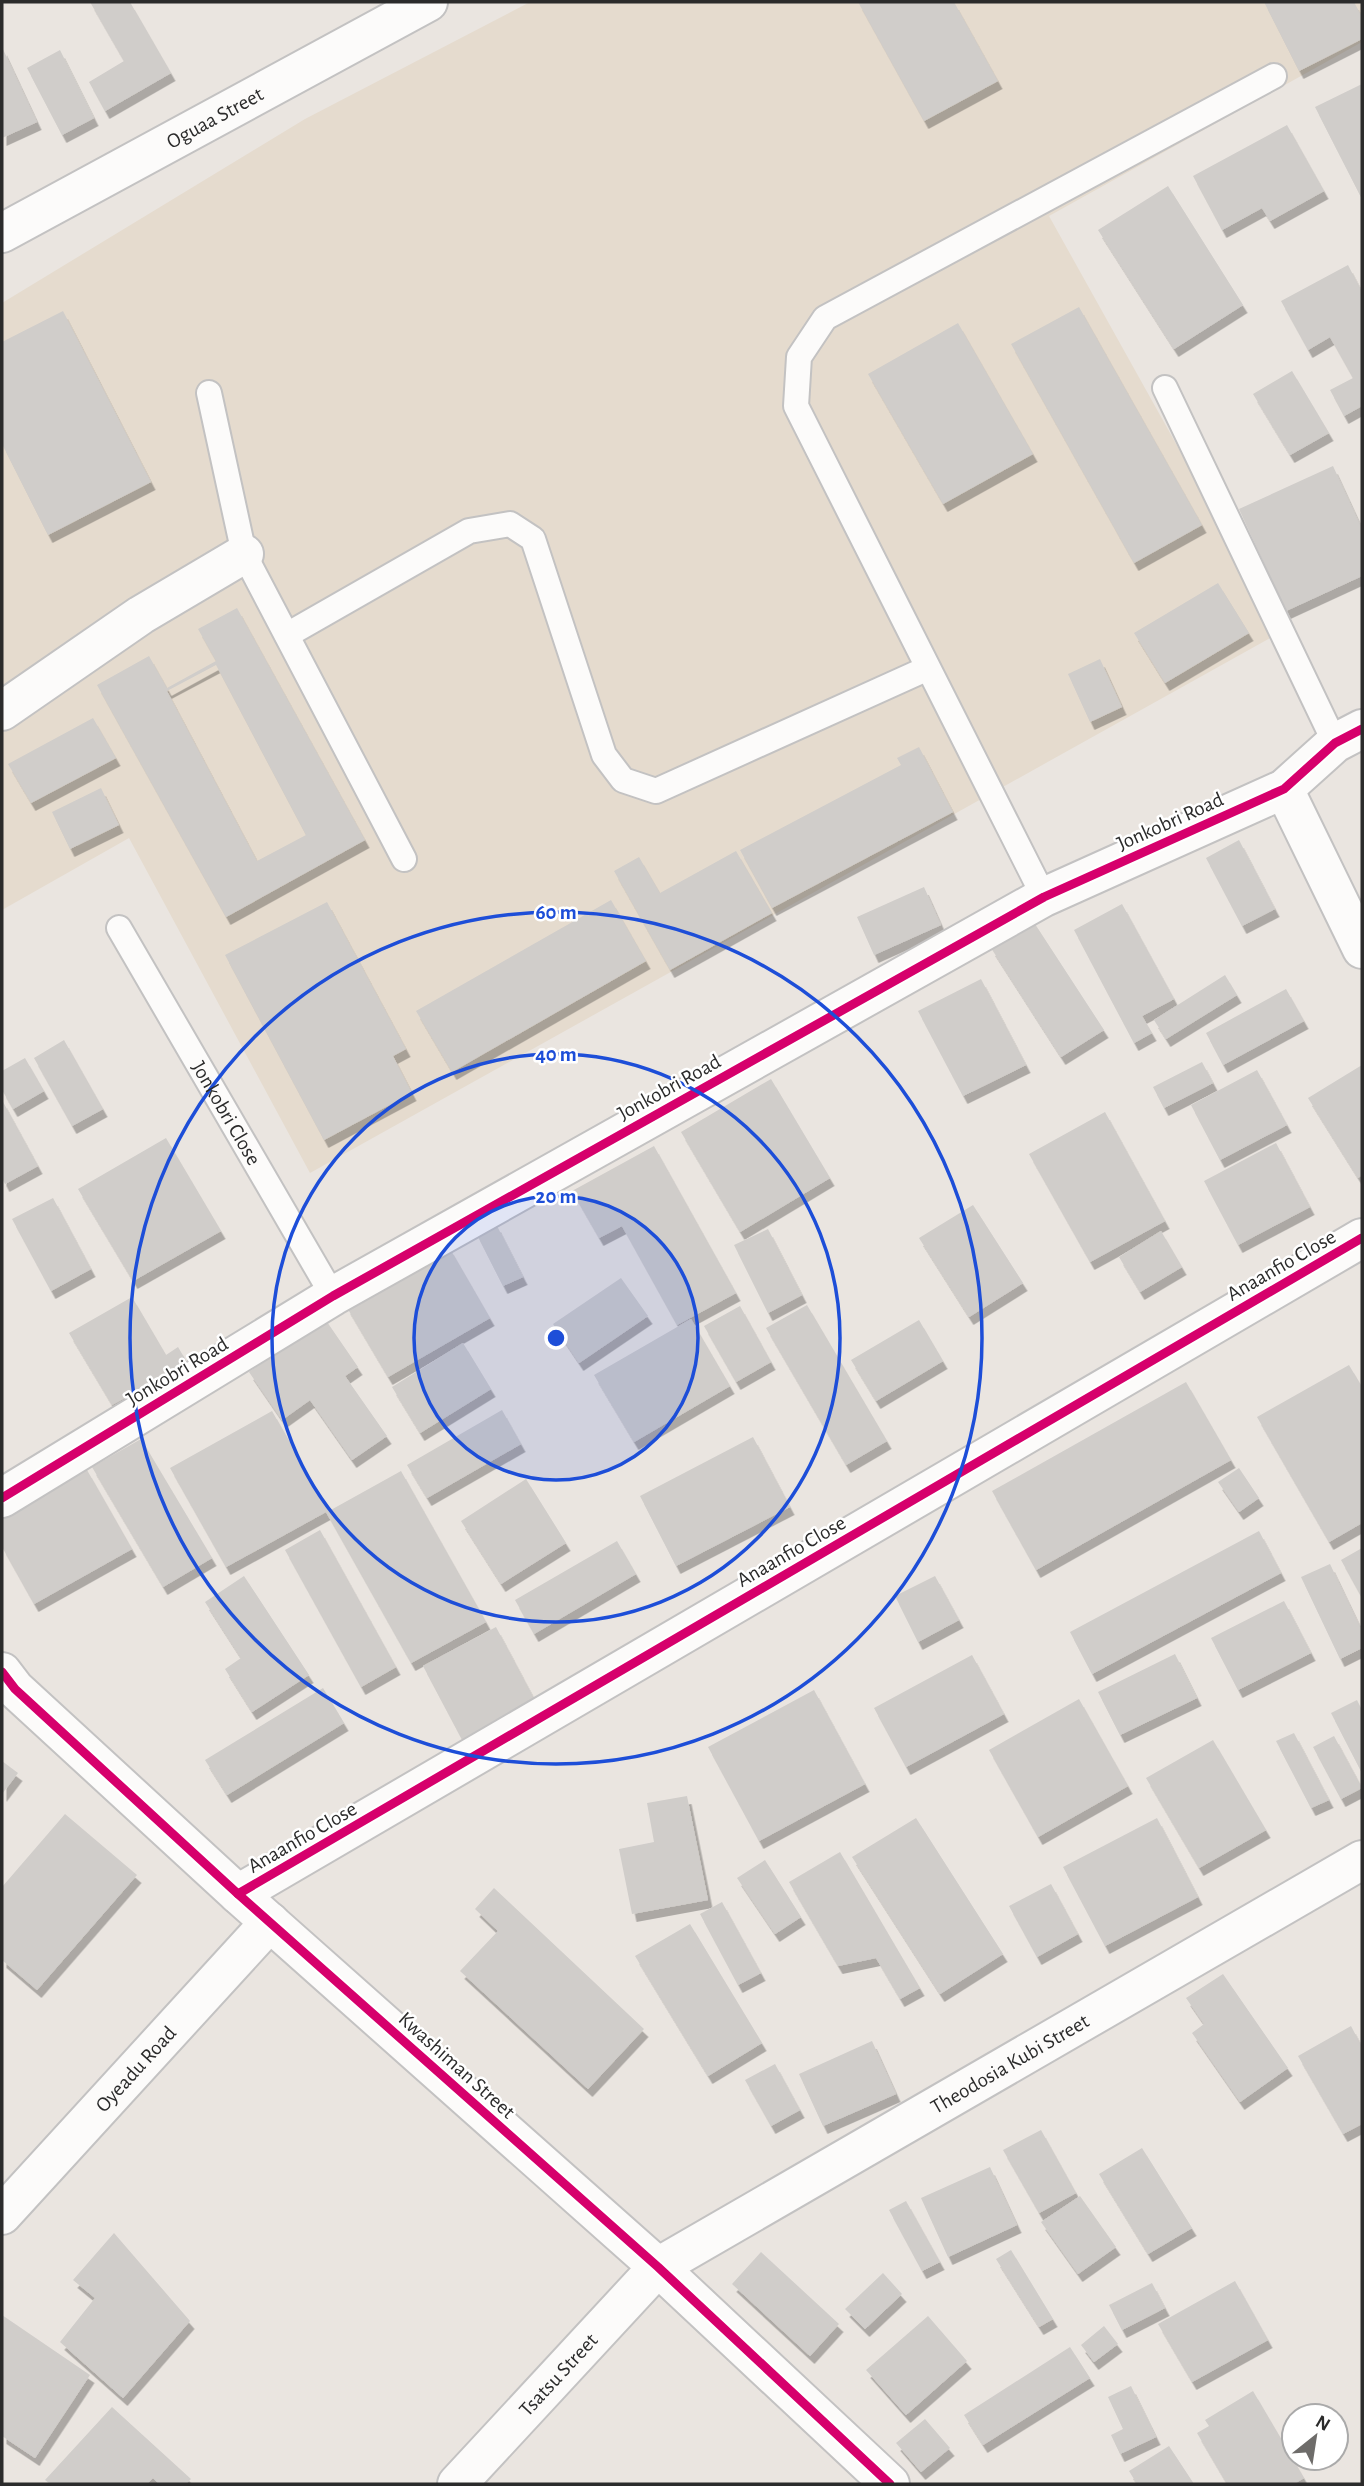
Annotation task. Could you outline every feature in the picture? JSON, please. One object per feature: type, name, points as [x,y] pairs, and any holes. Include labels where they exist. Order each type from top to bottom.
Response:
[{"type":"street","name":"Oguaa Street","points":[[2,233],[428,2]]},
{"type":"street","points":[[2,712],[141,615],[244,554]]},
{"type":"street","name":"Jonkobri Road","points":[[2,1498],[333,1296],[1044,897],[1283,789],[1349,736]]},
{"type":"street","points":[[1283,789],[1362,949]]},
{"type":"street","name":"Anaanfio Close","points":[[238,1894],[1362,1238]]},
{"type":"street","name":"Kwashiman Street","points":[[2,1672],[15,1689],[238,1894],[658,2267],[890,2484]]},
{"type":"street","name":"Theodosia Kubi Street","points":[[658,2267],[1362,1860]]},
{"type":"street","name":"Oyeadu Road","points":[[2,2215],[270,1922]]},
{"type":"street","name":"Tsatsu Street","points":[[457,2484],[658,2267]]},
{"type":"lane","points":[[1044,897],[926,669],[796,406],[799,357],[825,318],[1274,76]]},
{"type":"lane","points":[[1166,388],[1349,736]]},
{"type":"lane","points":[[209,393],[244,554],[404,859]]},
{"type":"lane","points":[[286,635],[469,531],[510,524],[533,539],[604,755],[623,780],[656,791],[926,669]]},
{"type":"lane","name":"Jonkobri Close","points":[[119,928],[333,1296]]},
{"type":"shaded area","points":[[530,2],[1362,2],[1362,42],[1049,216],[1281,632],[310,1173],[129,838],[2,910],[2,303],[305,119]]},
{"type":"building","points":[[90,2],[130,2],[171,73],[105,111],[89,82],[124,61]]},
{"type":"building","points":[[858,2],[954,2],[998,81],[924,121]]},
{"type":"building","points":[[1264,2],[1354,2],[1362,17],[1362,39],[1299,71]]},
{"type":"building","points":[[2,47],[37,122],[2,138]]},
{"type":"building","points":[[60,50],[94,118],[62,135],[27,68]]},
{"type":"building","points":[[1362,84],[1362,199],[1315,107]]},
{"type":"building","points":[[1287,125],[1324,191],[1270,221],[1262,208],[1222,230],[1193,176]]},
{"type":"building","points":[[1168,186],[1243,305],[1174,349],[1098,230]]},
{"type":"building","points":[[1348,265],[1362,292],[1362,406],[1344,416],[1330,390],[1353,378],[1330,337],[1308,350],[1281,301]]},
{"type":"building","points":[[1079,307],[1202,525],[1134,563],[1011,344]]},
{"type":"building","points":[[63,311],[151,482],[48,535],[2,444],[2,342]]},
{"type":"building","points":[[958,323],[1033,454],[943,504],[868,374]]},
{"type":"building","points":[[1292,371],[1329,433],[1290,455],[1253,394]]},
{"type":"building","points":[[1333,466],[1362,529],[1362,576],[1286,611],[1239,509]]},
{"type":"building","points":[[1218,583],[1249,633],[1165,683],[1134,633]]},
{"type":"building","points":[[237,608],[365,840],[226,917],[97,685],[149,656],[167,688],[216,661],[198,629]],"holes":[[[216,665],[306,835],[257,861],[167,691]]]},
{"type":"building","points":[[1100,659],[1122,707],[1090,722],[1068,674]]},
{"type":"building","points":[[93,718],[116,758],[31,803],[8,764]]},
{"type":"building","points":[[919,747],[953,812],[772,908],[740,850],[901,765],[897,758]]},
{"type":"building","points":[[101,788],[119,825],[70,849],[52,812]]},
{"type":"building","points":[[1239,840],[1275,909],[1242,926],[1206,858]]},
{"type":"building","points":[[736,851],[772,913],[670,970],[614,871],[639,857],[660,893]]},
{"type":"building","points":[[924,887],[941,925],[874,955],[857,917]]},
{"type":"building","points":[[611,900],[646,961],[452,1072],[416,1011]]},
{"type":"building","points":[[327,902],[406,1049],[393,1056],[412,1093],[324,1140],[225,955]]},
{"type":"building","points":[[1122,904],[1174,999],[1142,1016],[1152,1033],[1134,1043],[1074,930]]},
{"type":"building","points":[[1033,921],[1104,1030],[1061,1057],[991,948]]},
{"type":"building","points":[[1225,975],[1237,995],[1166,1039],[1154,1020]]},
{"type":"building","points":[[981,979],[1026,1065],[963,1096],[918,1011]]},
{"type":"building","points":[[1286,989],[1304,1021],[1223,1065],[1206,1033]]},
{"type":"building","points":[[64,1040],[103,1109],[72,1126],[34,1058]]},
{"type":"building","points":[[25,1058],[44,1091],[13,1109],[2,1090],[2,1071]]},
{"type":"building","points":[[1202,1062],[1213,1083],[1164,1108],[1153,1087]]},
{"type":"building","points":[[1362,1065],[1362,1175],[1358,1178],[1308,1098]]},
{"type":"building","points":[[1257,1070],[1287,1125],[1220,1160],[1191,1105]]},
{"type":"building","points":[[771,1079],[830,1178],[740,1232],[681,1132]]},
{"type":"building","points":[[2,1100],[38,1166],[5,1184],[2,1178]]},
{"type":"building","points":[[1105,1112],[1165,1221],[1090,1262],[1029,1154]]},
{"type":"building","points":[[166,1138],[221,1231],[133,1281],[78,1189]]},
{"type":"building","points":[[1276,1143],[1310,1207],[1238,1245],[1204,1181]]},
{"type":"building","points":[[654,1146],[736,1293],[677,1325],[622,1226],[599,1238],[572,1191]]},
{"type":"building","points":[[53,1198],[91,1269],[51,1291],[12,1219]]},
{"type":"building","points":[[973,1205],[1023,1283],[969,1317],[919,1238]]},
{"type":"building","points":[[496,1224],[523,1277],[503,1286],[476,1233]]},
{"type":"building","points":[[768,1229],[802,1295],[768,1313],[734,1245]]},
{"type":"building","points":[[1161,1231],[1182,1267],[1140,1292],[1119,1257]]},
{"type":"building","points":[[449,1247],[490,1318],[388,1377],[346,1306]]},
{"type":"building","points":[[621,1278],[648,1316],[579,1363],[553,1324]]},
{"type":"building","points":[[132,1297],[166,1355],[178,1347],[194,1374],[148,1400],[141,1389],[112,1405],[69,1333]]},
{"type":"building","points":[[807,1305],[887,1441],[846,1465],[766,1328]]},
{"type":"building","points":[[740,1306],[771,1362],[736,1382],[704,1326]]},
{"type":"building","points":[[325,1319],[358,1367],[345,1376],[387,1436],[352,1460],[310,1400],[282,1420],[249,1372]]},
{"type":"building","points":[[691,1319],[730,1386],[634,1442],[594,1375]]},
{"type":"building","points":[[919,1320],[943,1361],[876,1401],[851,1360]]},
{"type":"building","points":[[463,1343],[491,1389],[420,1433],[392,1387]]},
{"type":"building","points":[[1349,1365],[1362,1387],[1362,1523],[1329,1542],[1257,1417]]},
{"type":"building","points":[[1186,1382],[1231,1460],[1036,1570],[992,1491]]},
{"type":"building","points":[[502,1410],[521,1444],[427,1498],[407,1465]]},
{"type":"building","points":[[272,1411],[329,1511],[401,1471],[486,1622],[411,1663],[326,1512],[226,1567],[170,1468]]},
{"type":"building","points":[[753,1437],[790,1507],[676,1566],[640,1496]]},
{"type":"building","points":[[141,1439],[212,1558],[163,1587],[92,1467]]},
{"type":"building","points":[[1239,1468],[1259,1498],[1239,1512],[1218,1482]]},
{"type":"building","points":[[87,1470],[132,1549],[34,1604],[2,1547],[2,1518]]},
{"type":"building","points":[[526,1479],[566,1543],[501,1584],[461,1521]]},
{"type":"building","points":[[320,1530],[396,1667],[361,1687],[285,1550]]},
{"type":"building","points":[[1259,1531],[1281,1573],[1092,1674],[1070,1632]]},
{"type":"building","points":[[617,1541],[636,1574],[534,1634],[515,1600]]},
{"type":"building","points":[[1362,1548],[1362,1598],[1341,1560]]},
{"type":"building","points":[[1330,1564],[1362,1631],[1362,1648],[1340,1659],[1301,1577]]},
{"type":"building","points":[[244,1576],[309,1675],[252,1712],[225,1669],[241,1658],[205,1602]]},
{"type":"building","points":[[935,1576],[959,1620],[918,1642],[895,1596]]},
{"type":"building","points":[[1284,1601],[1311,1653],[1238,1690],[1211,1638]]},
{"type":"building","points":[[496,1627],[540,1710],[467,1749],[423,1666]]},
{"type":"building","points":[[1175,1654],[1197,1698],[1120,1735],[1098,1692]]},
{"type":"building","points":[[972,1655],[1004,1714],[906,1767],[874,1708]]},
{"type":"building","points":[[323,1688],[344,1723],[227,1795],[205,1760]]},
{"type":"building","points":[[814,1690],[865,1784],[759,1841],[708,1747]]},
{"type":"building","points":[[1079,1699],[1128,1786],[1038,1837],[989,1750]]},
{"type":"building","points":[[1357,1700],[1362,1710],[1362,1773],[1331,1713]]},
{"type":"building","points":[[1294,1733],[1329,1800],[1311,1808],[1276,1741]]},
{"type":"building","points":[[1334,1736],[1362,1788],[1341,1799],[1313,1747]]},
{"type":"building","points":[[1213,1740],[1266,1830],[1199,1868],[1146,1778]]},
{"type":"building","points":[[2,1761],[18,1773],[2,1794]]},
{"type":"building","points":[[687,1796],[708,1900],[632,1914],[619,1849],[654,1842],[647,1803]]},
{"type":"building","points":[[65,1814],[137,1875],[37,1990],[2,1960],[2,1887]]},
{"type":"building","points":[[916,1818],[1003,1954],[940,1994],[852,1857]]},
{"type":"building","points":[[1157,1818],[1198,1897],[1105,1946],[1063,1867]]},
{"type":"building","points":[[840,1852],[920,1988],[900,1999],[876,1958],[838,1966],[789,1882]]},
{"type":"building","points":[[765,1860],[801,1917],[775,1934],[737,1878]]},
{"type":"building","points":[[1051,1884],[1078,1934],[1037,1957],[1009,1906]]},
{"type":"building","points":[[494,1888],[644,2029],[588,2089],[460,1971],[498,1931],[475,1909]]},
{"type":"building","points":[[722,1902],[761,1973],[738,1985],[700,1914]]},
{"type":"building","points":[[690,1924],[762,2043],[708,2076],[635,1956]]},
{"type":"building","points":[[1223,1974],[1288,2068],[1240,2102],[1192,2033],[1204,2024],[1186,1998]]},
{"type":"building","points":[[1351,2026],[1362,2047],[1362,2124],[1343,2134],[1298,2056]]},
{"type":"building","points":[[872,2041],[896,2094],[823,2126],[799,2074]]},
{"type":"building","points":[[775,2064],[800,2110],[771,2126],[745,2080]]},
{"type":"building","points":[[1041,2130],[1076,2193],[1039,2213],[1003,2150]]},
{"type":"building","points":[[1142,2148],[1192,2228],[1148,2254],[1099,2174]]},
{"type":"building","points":[[990,2167],[1017,2225],[948,2257],[921,2198]]},
{"type":"building","points":[[1080,2196],[1116,2247],[1078,2274],[1041,2222]]},
{"type":"building","points":[[906,2201],[940,2262],[922,2271],[889,2210]]},
{"type":"building","points":[[114,2233],[190,2321],[123,2398],[60,2342],[95,2298],[73,2280]]},
{"type":"building","points":[[1011,2250],[1053,2319],[1039,2327],[996,2259]]},
{"type":"building","points":[[761,2252],[839,2324],[810,2356],[732,2284]]},
{"type":"building","points":[[883,2273],[902,2294],[865,2329],[845,2309]]},
{"type":"building","points":[[1235,2281],[1268,2340],[1192,2382],[1158,2324]]},
{"type":"building","points":[[1152,2283],[1165,2308],[1122,2330],[1109,2305]]},
{"type":"building","points":[[2,2315],[90,2375],[35,2458],[2,2436]]},
{"type":"building","points":[[928,2316],[967,2361],[906,2415],[866,2370]]},
{"type":"building","points":[[1104,2326],[1118,2344],[1094,2362],[1081,2345]]},
{"type":"building","points":[[1070,2347],[1090,2378],[983,2445],[964,2415]]},
{"type":"building","points":[[1131,2386],[1156,2437],[1120,2454],[1111,2435],[1123,2429],[1108,2397]]},
{"type":"building","points":[[1253,2391],[1280,2437],[1280,2472],[1300,2472],[1304,2478],[1294,2484],[1227,2484],[1197,2433],[1209,2426],[1205,2420]]},
{"type":"building","points":[[112,2407],[191,2479],[186,2484],[159,2484],[153,2478],[147,2484],[50,2484],[45,2480]]},
{"type":"building","points":[[925,2419],[950,2448],[921,2472],[896,2443]]},
{"type":"building","points":[[1169,2446],[1194,2484],[1137,2484],[1129,2471]]},
{"type":"cycle path","points":[[2,1498],[333,1296],[1044,897],[1284,789],[1335,743],[1362,729]]},
{"type":"cycle path","points":[[238,1894],[1362,1238]]},
{"type":"cycle path","points":[[2,1672],[15,1689],[238,1894],[658,2267],[890,2484]]}]
